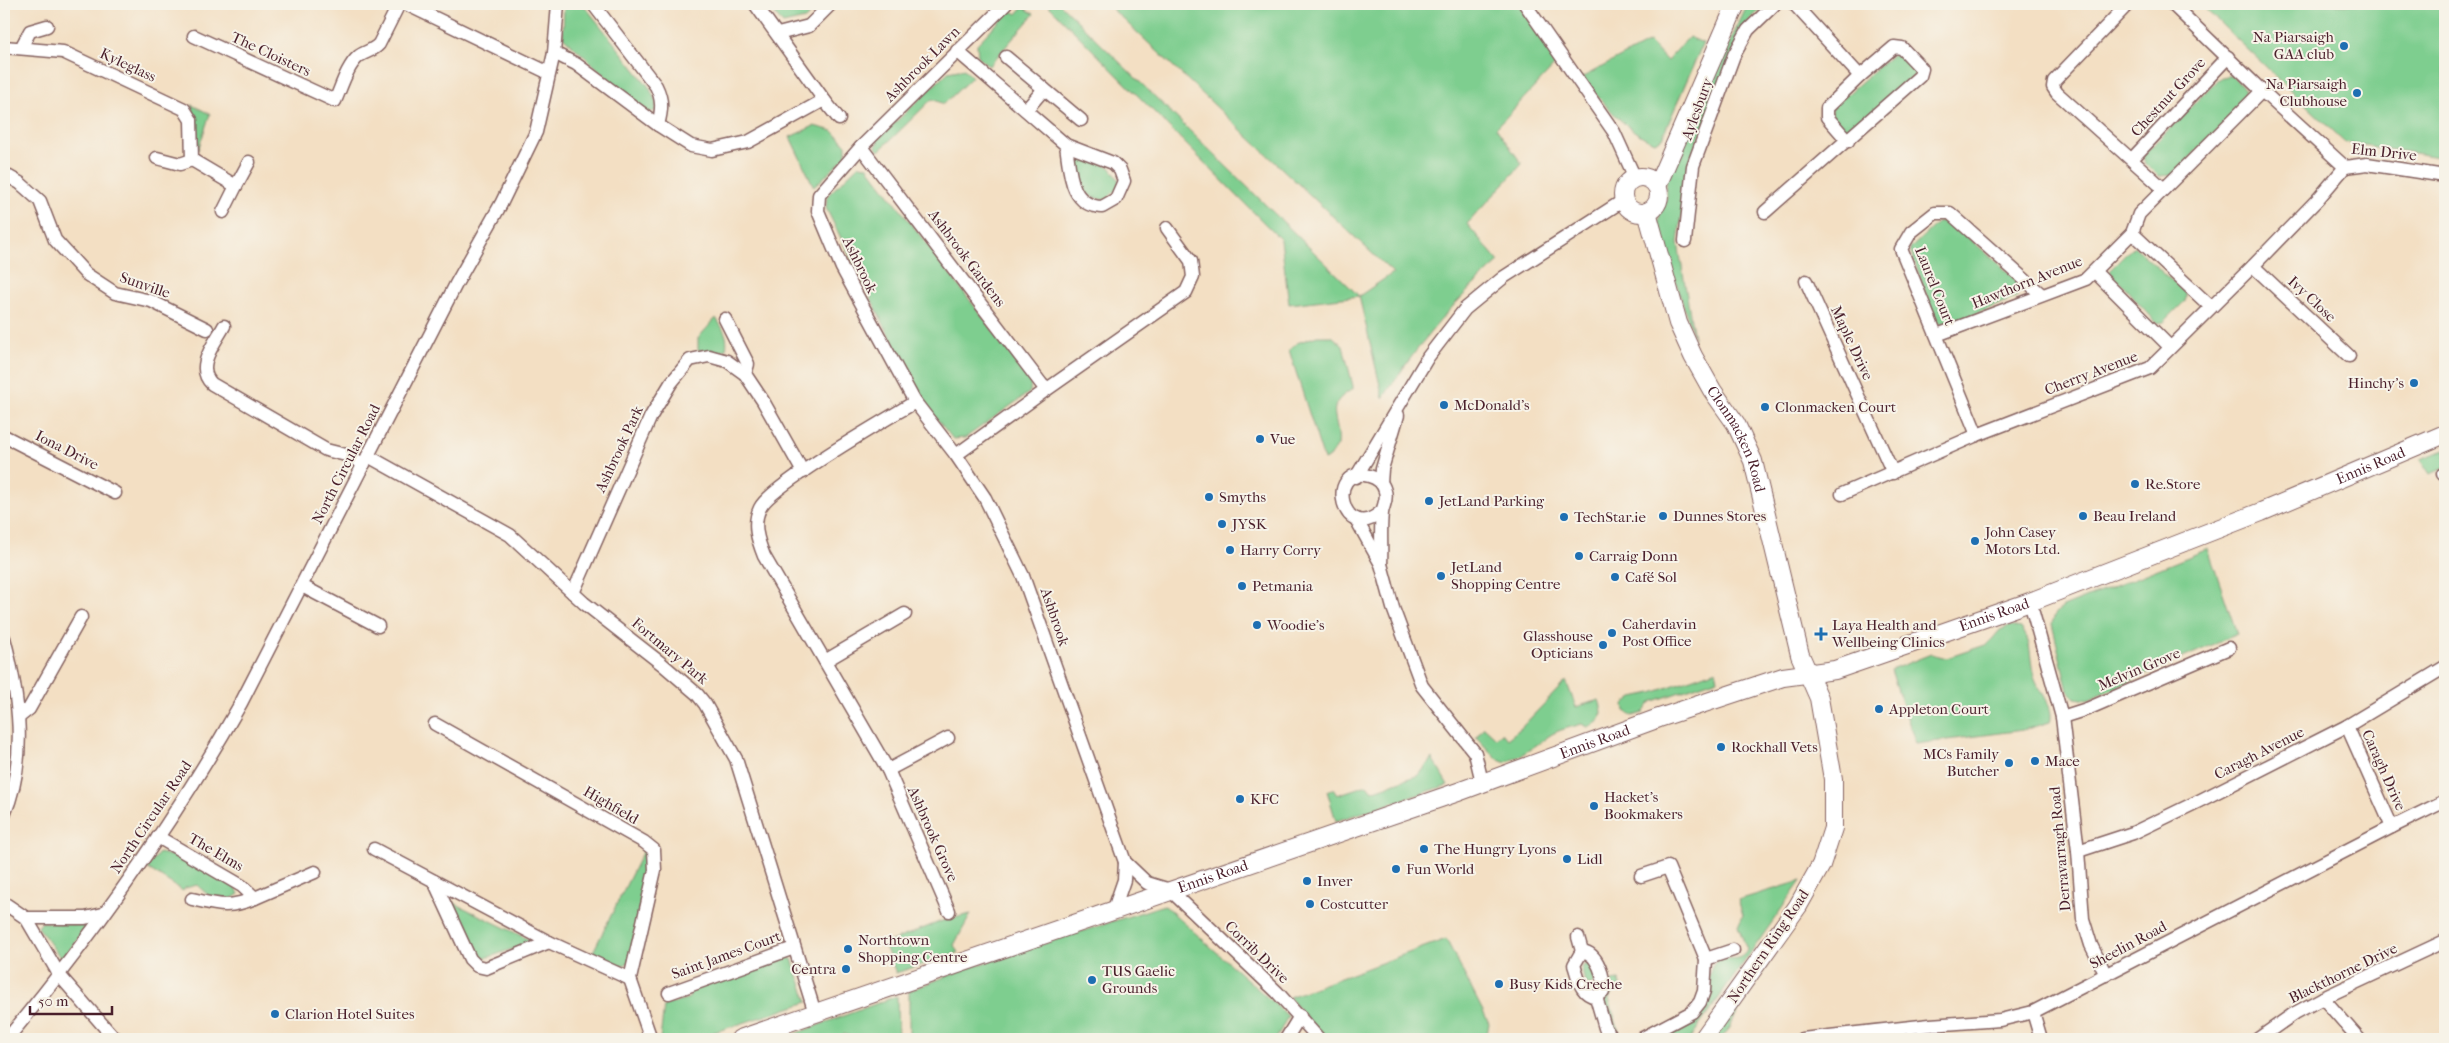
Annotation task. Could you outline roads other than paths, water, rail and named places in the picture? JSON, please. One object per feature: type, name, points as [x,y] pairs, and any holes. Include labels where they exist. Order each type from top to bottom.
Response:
[{"type":"main road","points":[[1645,180],[1659,193],[1658,201],[1654,208],[1647,212],[1641,213],[1630,210],[1624,200],[1625,187],[1645,180],[1672,151],[1736,4]]},
{"type":"main road","name":"Clonmacken Road","points":[[1647,212],[1678,323],[1702,373],[1736,424],[1753,461],[1800,655],[1808,673]]},
{"type":"main road","name":"Ennis Road","points":[[740,1039],[1482,782],[1668,715],[1784,677],[1835,670],[2030,602],[2275,506],[2445,434]]},
{"type":"main road","name":"Northern Ring Road","points":[[1703,1039],[1798,906],[1821,865],[1833,828],[1833,779],[1827,738],[1819,698],[1808,673]]},
{"type":"street","name":"The Cloisters","points":[[194,36],[335,102],[354,63],[360,56],[374,50],[379,44],[399,4]]},
{"type":"street","points":[[406,4],[549,73]]},
{"type":"street","name":"North Circular Road","points":[[8,1039],[60,976],[158,837],[212,755],[302,586],[456,284],[501,204],[536,132],[554,53],[558,4]]},
{"type":"street","points":[[593,4],[662,97],[658,125]]},
{"type":"street","points":[[755,4],[839,119]]},
{"type":"street","points":[[778,34],[809,26],[831,4]]},
{"type":"street","name":"Ashbrook Lawn","points":[[861,147],[1006,4]]},
{"type":"street","points":[[1525,4],[1645,180]]},
{"type":"street","name":"Aylesbury","points":[[1685,241],[1693,166],[1730,64],[1748,30],[1775,4]]},
{"type":"street","points":[[1794,4],[1860,76]]},
{"type":"street","name":"Chestnut Grove","points":[[2128,4],[2054,81],[2054,86],[2057,93],[2164,189]]},
{"type":"street","name":"Elm Drive","points":[[2172,4],[2262,91],[2346,167],[2367,164],[2445,176]]},
{"type":"street","points":[[21,48],[30,31],[47,26]]},
{"type":"street","points":[[1765,212],[1848,140],[1920,76],[1922,69],[1902,48],[1894,46],[1827,108],[1827,117],[1848,140]]},
{"type":"street","name":"Kyleglass","points":[[4,47],[63,52],[184,109],[191,120],[192,160]]},
{"type":"street","points":[[957,51],[1066,145],[1113,163],[1120,170],[1124,181],[1116,199],[1102,207],[1084,202],[1073,190],[1066,145]]},
{"type":"street","points":[[554,53],[576,64],[658,125],[691,146],[712,150],[748,142],[824,100]]},
{"type":"street","points":[[1006,57],[1081,120]]},
{"type":"street","name":"Chestnut Grove","points":[[2132,159],[2228,57]]},
{"type":"street","points":[[1026,110],[1044,89]]},
{"type":"street","name":"Hawthorn Avenue","points":[[1937,335],[2086,279],[2132,233],[2139,214],[2262,91]]},
{"type":"street","name":"Ashbrook Gardens","points":[[861,147],[1046,390]]},
{"type":"street","name":"Ashbrook","points":[[861,147],[819,194],[818,211],[842,268],[915,402],[956,455],[985,498],[1024,576],[1125,862],[1124,880],[1114,909]]},
{"type":"street","points":[[157,158],[180,164],[192,160],[236,186]]},
{"type":"street","points":[[223,212],[249,162]]},
{"type":"street","name":"Cherry Avenue","points":[[1842,494],[1977,435],[2150,368],[2318,199],[2346,167]]},
{"type":"street","name":"Sunville","points":[[4,174],[20,183],[40,201],[56,240],[86,274],[114,293],[151,301],[207,329]]},
{"type":"street","points":[[1356,477],[1406,391],[1445,333],[1465,310],[1504,277],[1624,200]]},
{"type":"street","name":"Laurel Court","points":[[1977,435],[1901,249],[1911,232],[1935,213],[1950,213],[2027,279],[2042,295]]},
{"type":"street","points":[[956,455],[1186,292],[1193,277],[1191,261],[1167,228]]},
{"type":"street","points":[[2132,233],[2211,307]]},
{"type":"street","name":"Ivy Close","points":[[2252,266],[2349,356]]},
{"type":"street","points":[[2095,272],[2170,347]]},
{"type":"street","points":[[2020,303],[2027,279]]},
{"type":"street","name":"Maple Drive","points":[[1806,281],[1893,472]]},
{"type":"street","name":"Ashbrook Park","points":[[725,319],[748,364],[745,374]]},
{"type":"street","name":"Fortmary Park","points":[[224,326],[205,363],[205,378],[227,393],[326,450],[366,460],[510,535],[573,593],[687,685],[705,704],[736,759],[815,1013]]},
{"type":"street","points":[[727,361],[736,340]]},
{"type":"street","name":"Ashbrook Park","points":[[573,593],[651,416],[671,383],[690,360],[709,356],[727,361],[745,374],[803,472]]},
{"type":"street","points":[[1381,564],[1382,511],[1386,500],[1381,483],[1382,469],[1392,430],[1406,391]]},
{"type":"street","points":[[803,472],[915,402]]},
{"type":"street","name":"Iona Drive","points":[[4,436],[115,493]]},
{"type":"street","name":"Ashbrook Grove","points":[[803,472],[766,498],[760,508],[756,531],[764,556],[888,770],[949,911]]},
{"type":"street","points":[[1381,483],[1373,477],[1366,475],[1356,477],[1346,483],[1341,496],[1345,510],[1356,519],[1381,564],[1393,608],[1422,686],[1474,753],[1482,782]]},
{"type":"street","points":[[1356,519],[1371,519],[1382,511]]},
{"type":"street","points":[[302,586],[378,626]]},
{"type":"street","name":"Derravarragh Road","points":[[2030,602],[2062,717],[2078,851],[2083,919],[2091,945],[2106,975]]},
{"type":"street","points":[[825,661],[905,614]]},
{"type":"street","points":[[19,718],[29,709],[81,617]]},
{"type":"street","points":[[4,638],[19,718],[17,769],[4,815]]},
{"type":"street","name":"Melvin Grove","points":[[2062,717],[2087,709],[2229,648]]},
{"type":"street","name":"Caragh Avenue","points":[[2078,851],[2133,833],[2347,726],[2445,667]]},
{"type":"street","name":"Highfield","points":[[435,724],[644,842],[654,850],[655,870],[630,980]]},
{"type":"street","name":"Caragh Drive","points":[[2347,726],[2392,827]]},
{"type":"street","points":[[888,770],[948,738]]},
{"type":"street","name":"Sheelin Road","points":[[1802,1039],[1930,1025],[2000,1020],[2034,1012],[2445,801]]},
{"type":"street","name":"The Elms","points":[[158,837],[242,886],[254,898]]},
{"type":"street","points":[[374,849],[549,942],[630,980],[651,1039]]},
{"type":"street","name":"Ashbrook","points":[[1125,862],[1147,882],[1170,890]]},
{"type":"street","points":[[1641,876],[1668,867],[1706,960],[1704,991],[1692,1012],[1641,1039]]},
{"type":"street","points":[[192,899],[224,906],[238,906],[315,872]]},
{"type":"street","points":[[434,881],[471,960],[477,966],[486,968],[549,942]]},
{"type":"street","name":"Corrib Drive","points":[[1170,890],[1300,1016],[1319,1039]]},
{"type":"street","points":[[4,903],[26,918],[60,976],[115,1039]]},
{"type":"street","points":[[26,918],[85,918],[103,914]]},
{"type":"street","points":[[1578,937],[1582,952],[1574,965],[1582,990],[1589,996],[1596,997],[1603,992],[1604,984],[1594,957],[1589,952],[1582,952]]},
{"type":"street","name":"Blackthorne Drive","points":[[2258,1039],[2295,1013],[2323,998],[2445,941]]},
{"type":"street","name":"Saint James Court","points":[[669,993],[794,948]]},
{"type":"street","points":[[1706,960],[1733,950]]},
{"type":"street","points":[[1596,997],[1605,1028],[1613,1039]]},
{"type":"street","points":[[2323,998],[2359,1039]]},
{"type":"street","points":[[2034,1012],[2041,1039]]},
{"type":"street","points":[[1286,1039],[1300,1016]]},
{"type":"place","name":"Na Piarsaigh GAA club","points":[[2344,46]]},
{"type":"place","name":"Na Piarsaigh Clubhouse","points":[[2357,93]]},
{"type":"place","name":"Hinchy's","points":[[2414,383]]},
{"type":"place","name":"McDonald's","points":[[1444,405]]},
{"type":"place","name":"Clonmacken Court","points":[[1765,407]]},
{"type":"place","name":"Vue","points":[[1260,439]]},
{"type":"place","name":"Re.Store","points":[[2135,484]]},
{"type":"place","name":"Smyths","points":[[1209,497]]},
{"type":"place","name":"JetLand Parking","points":[[1429,501]]},
{"type":"place","name":"Dunnes Stores","points":[[1663,516]]},
{"type":"place","name":"Beau Ireland","points":[[2083,516]]},
{"type":"place","name":"TechStar.ie","points":[[1564,517]]},
{"type":"place","name":"JYSK","points":[[1222,524]]},
{"type":"place","name":"John Casey Motors Ltd.","points":[[1975,541]]},
{"type":"place","name":"Harry Corry","points":[[1230,550]]},
{"type":"place","name":"Carraig Donn","points":[[1579,556]]},
{"type":"place","name":"JetLand Shopping Centre","points":[[1441,576]]},
{"type":"place","name":"Café Sol","points":[[1615,577]]},
{"type":"place","name":"Petmania","points":[[1242,586]]},
{"type":"place","name":"Woodie's","points":[[1257,625]]},
{"type":"place","name":"Caherdavin Post Office","points":[[1612,633]]},
{"type":"place","name":"Laya Health and Wellbeing Clinics","points":[[1821,634]]},
{"type":"place","name":"Glasshouse Opticians","points":[[1603,645]]},
{"type":"place","name":"Appleton Court","points":[[1879,709]]},
{"type":"place","name":"Rockhall Vets","points":[[1721,747]]},
{"type":"place","name":"Mace","points":[[2035,761]]},
{"type":"place","name":"MCs Family Butcher","points":[[2009,763]]},
{"type":"place","name":"KFC","points":[[1240,799]]},
{"type":"place","name":"Hacket's Bookmakers","points":[[1594,806]]},
{"type":"place","name":"The Hungry Lyons","points":[[1424,849]]},
{"type":"place","name":"Lidl","points":[[1567,859]]},
{"type":"place","name":"Fun World","points":[[1396,869]]},
{"type":"place","name":"Inver","points":[[1307,881]]},
{"type":"place","name":"Costcutter","points":[[1310,904]]},
{"type":"place","name":"Northtown Shopping Centre","points":[[848,949]]},
{"type":"place","name":"Centra","points":[[846,969]]},
{"type":"place","name":"TUS Gaelic Grounds","points":[[1092,980]]},
{"type":"place","name":"Busy Kids Creche","points":[[1499,984]]},
{"type":"place","name":"Clarion Hotel Suites","points":[[275,1014]]}]
